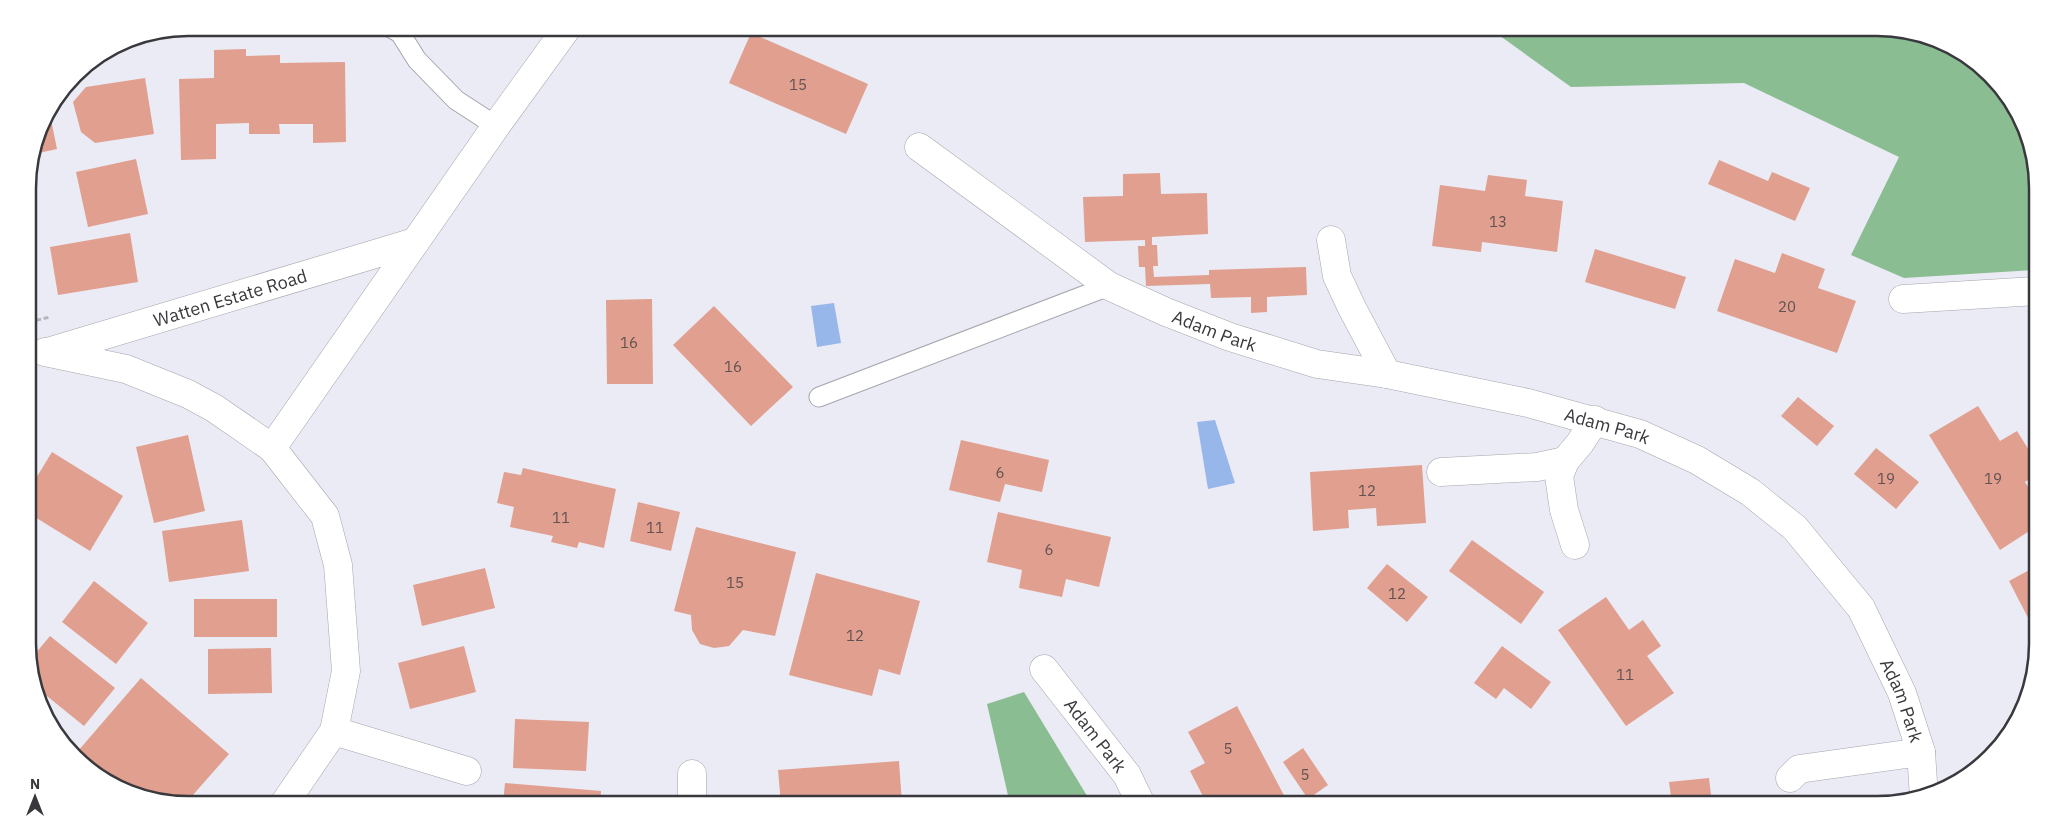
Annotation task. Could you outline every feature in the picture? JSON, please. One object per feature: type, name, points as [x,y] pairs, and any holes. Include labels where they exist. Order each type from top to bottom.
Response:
[{"type":"street","points":[[272,448],[496,126],[561,37]]},
{"type":"street","name":"Adam Park","points":[[918,147],[1109,286],[1166,312],[1230,336],[1317,364],[1387,374],[1528,403],[1595,420],[1640,434],[1697,460],[1750,492],[1795,528],[1861,608],[1902,693],[1921,752],[1923,788]]},
{"type":"street","points":[[1331,240],[1337,276],[1387,374]]},
{"type":"street","name":"Watten Estate Road","points":[[37,354],[415,242]]},
{"type":"street","points":[[1903,299],[2029,291]]},
{"type":"street","name":"Watten Estate Road","points":[[37,354],[126,370],[188,394],[214,408],[272,448],[325,516],[338,564],[346,671],[334,731],[290,796]]},
{"type":"street","points":[[1575,545],[1564,510],[1559,476],[1565,461],[1595,420]]},
{"type":"street","points":[[1441,472],[1537,467],[1565,461]]},
{"type":"street","name":"Adam Park","points":[[1044,669],[1127,775],[1137,795]]},
{"type":"street","points":[[334,731],[467,771]]},
{"type":"street","points":[[1790,778],[1799,769],[1921,752]]},
{"type":"street","points":[[692,774],[692,796]]},
{"type":"lane","points":[[402,37],[417,60],[456,100],[496,126]]},
{"type":"lane","points":[[819,397],[1109,286]]},
{"type":"green space","points":[[1500,36],[1877,36],[1906,39],[1926,44],[1961,62],[1977,74],[1991,88],[2013,121],[2021,139],[2027,168],[2029,188],[2029,270],[1904,278],[1851,255],[1899,157],[1744,83],[1571,87]]},
{"type":"green space","points":[[1024,692],[1087,795],[1008,796],[987,704]]},
{"type":"water","points":[[834,303],[841,343],[817,347],[811,306]]},
{"type":"water","points":[[1215,420],[1235,483],[1208,489],[1197,422]]},
{"type":"building","points":[[749,37],[759,37],[868,84],[846,134],[729,83]]},
{"type":"building","points":[[246,49],[246,56],[280,55],[280,63],[345,62],[346,142],[313,143],[313,124],[279,124],[280,134],[249,134],[249,123],[216,124],[216,159],[181,160],[179,79],[214,78],[214,50]]},
{"type":"building","points":[[145,78],[154,134],[95,143],[81,132],[73,102],[86,87]]},
{"type":"building","points":[[51,122],[57,149],[40,153]]},
{"type":"building","points":[[136,159],[148,214],[88,227],[76,172]]},
{"type":"building","points":[[1719,160],[1768,181],[1772,172],[1810,188],[1795,221],[1708,184]]},
{"type":"building","points":[[1160,173],[1161,194],[1207,193],[1208,234],[1152,237],[1152,245],[1157,245],[1158,266],[1153,266],[1154,277],[1209,275],[1209,270],[1306,267],[1307,295],[1267,297],[1267,312],[1251,313],[1251,297],[1211,298],[1210,284],[1146,286],[1145,267],[1139,267],[1138,246],[1145,246],[1145,240],[1085,242],[1083,197],[1123,196],[1123,174]]},
{"type":"building","points":[[1488,175],[1527,180],[1525,196],[1563,201],[1557,252],[1482,242],[1481,252],[1432,246],[1440,185],[1485,191]]},
{"type":"building","points":[[130,233],[138,282],[58,295],[50,247]]},
{"type":"building","points":[[1595,249],[1686,277],[1675,309],[1585,282]]},
{"type":"building","points":[[1782,253],[1825,269],[1818,288],[1856,301],[1837,353],[1717,311],[1735,259],[1775,273]]},
{"type":"building","points":[[652,299],[653,384],[607,384],[606,300]]},
{"type":"building","points":[[714,306],[793,387],[751,426],[673,345]]},
{"type":"building","points":[[1798,397],[1834,426],[1817,446],[1781,416]]},
{"type":"building","points":[[1978,406],[2000,441],[2017,431],[2029,450],[2029,479],[2025,482],[2029,488],[2029,531],[2000,550],[1929,435]]},
{"type":"building","points":[[188,435],[205,511],[154,523],[136,447]]},
{"type":"building","points":[[961,440],[1049,460],[1042,492],[1005,484],[1000,502],[949,490]]},
{"type":"building","points":[[1876,448],[1919,482],[1896,509],[1854,474]]},
{"type":"building","points":[[52,452],[123,496],[90,551],[36,518],[36,478]]},
{"type":"building","points":[[1422,465],[1426,523],[1377,526],[1376,508],[1348,510],[1349,528],[1313,531],[1310,472]]},
{"type":"building","points":[[523,468],[616,489],[604,548],[579,542],[577,548],[551,542],[553,536],[510,527],[514,507],[497,503],[504,472],[521,475]]},
{"type":"building","points":[[638,502],[680,512],[671,551],[630,541]]},
{"type":"building","points":[[998,512],[1111,537],[1099,587],[1066,579],[1062,597],[1019,588],[1022,570],[987,562]]},
{"type":"building","points":[[242,520],[249,571],[169,582],[162,531]]},
{"type":"building","points":[[696,527],[796,552],[775,636],[743,630],[729,646],[714,648],[700,644],[692,630],[691,615],[674,611]]},
{"type":"building","points":[[1472,540],[1544,592],[1521,624],[1449,571]]},
{"type":"building","points":[[1387,564],[1428,597],[1407,622],[1367,588]]},
{"type":"building","points":[[485,568],[495,608],[422,626],[413,585]]},
{"type":"building","points":[[2029,570],[2029,620],[2009,581]]},
{"type":"building","points":[[816,573],[920,601],[900,675],[879,669],[872,696],[789,675]]},
{"type":"building","points":[[94,581],[148,623],[116,664],[62,622]]},
{"type":"building","points":[[1606,597],[1629,630],[1643,620],[1661,646],[1647,656],[1674,693],[1626,726],[1558,630]]},
{"type":"building","points":[[194,599],[277,599],[277,637],[194,637]]},
{"type":"building","points":[[50,636],[115,688],[84,726],[44,694],[39,673],[37,652]]},
{"type":"building","points":[[464,646],[476,692],[410,709],[398,663]]},
{"type":"building","points":[[1502,646],[1551,682],[1531,709],[1504,688],[1496,699],[1474,683]]},
{"type":"building","points":[[271,648],[272,693],[208,694],[208,649]]},
{"type":"building","points":[[141,678],[229,754],[192,796],[188,796],[139,788],[104,770],[79,749]]},
{"type":"building","points":[[1237,706],[1284,795],[1203,795],[1190,771],[1205,763],[1188,732]]},
{"type":"building","points":[[515,719],[589,722],[586,771],[513,768]]},
{"type":"building","points":[[1303,748],[1328,785],[1313,795],[1306,795],[1283,762]]},
{"type":"building","points":[[899,761],[901,796],[780,796],[778,770]]},
{"type":"building","points":[[1709,778],[1711,795],[1671,795],[1669,782]]},
{"type":"building","points":[[505,783],[601,791],[601,796],[504,796]]}]
